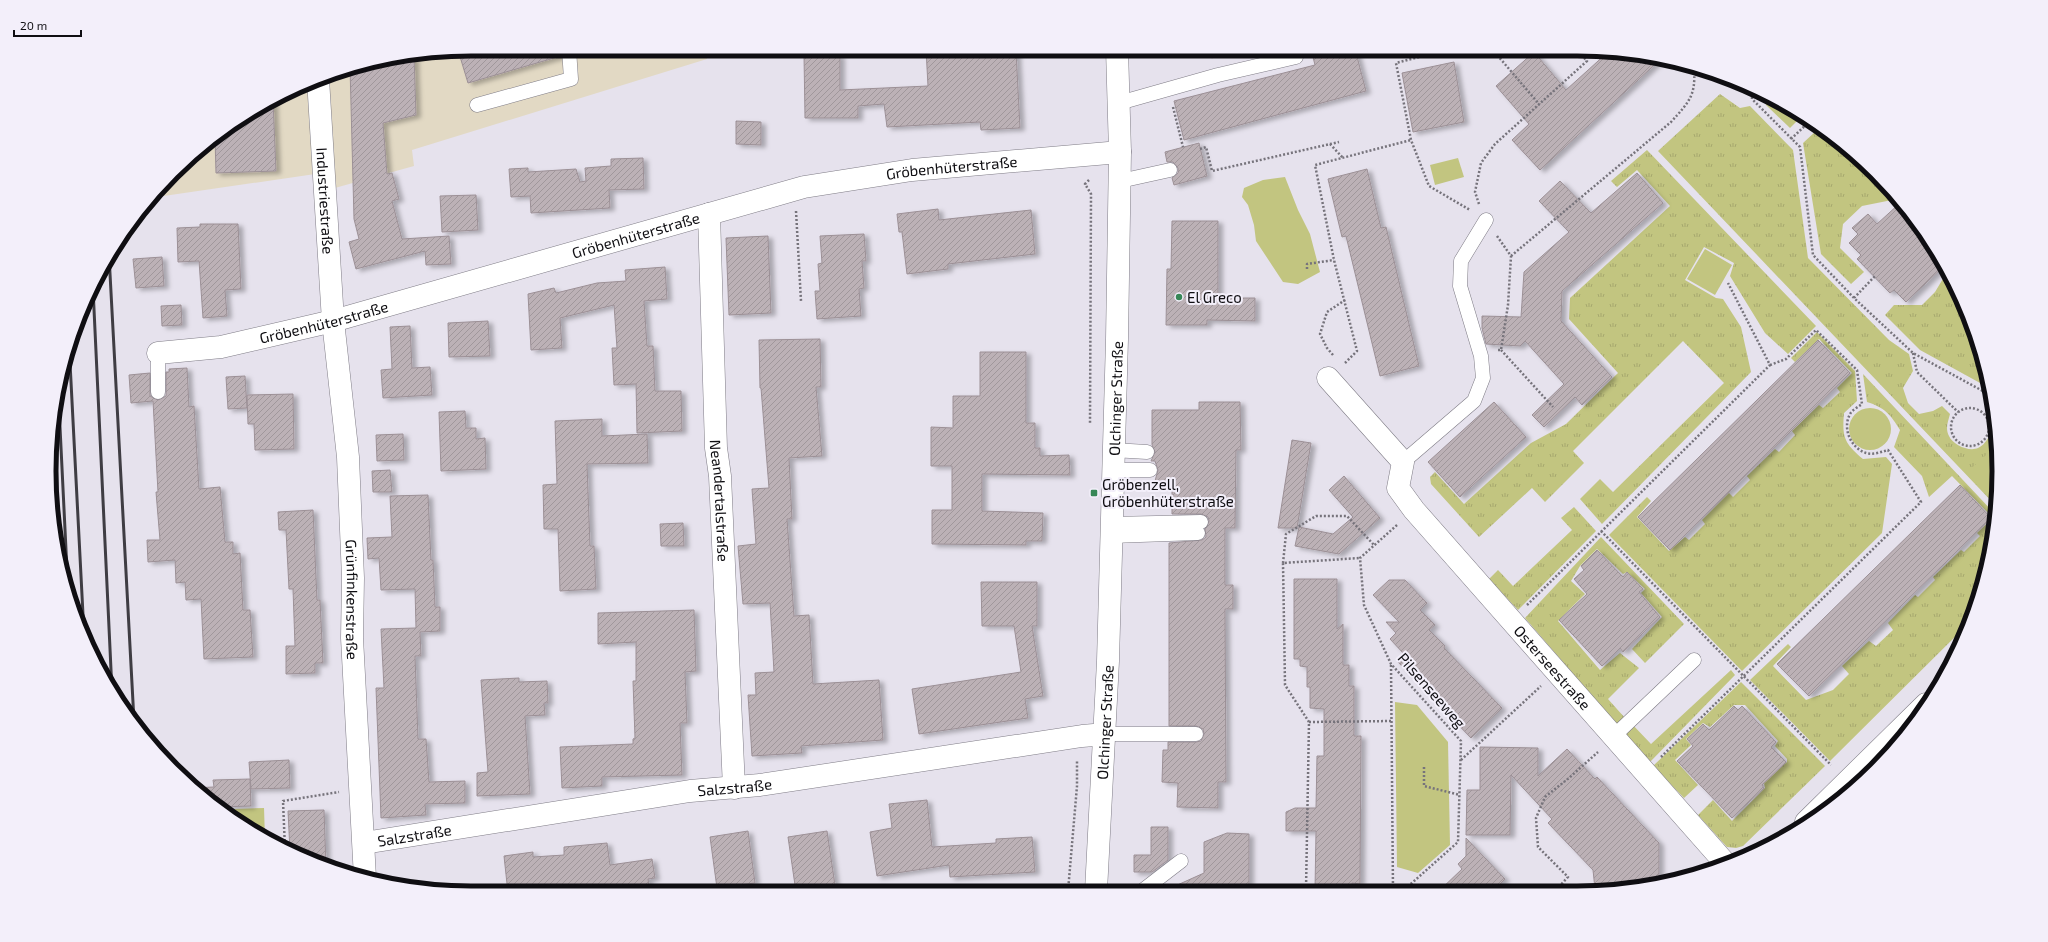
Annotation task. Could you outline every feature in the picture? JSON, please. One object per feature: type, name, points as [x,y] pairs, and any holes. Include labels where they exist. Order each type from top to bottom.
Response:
[{"type":"street","name":"Olchinger Straße","points":[[1096,886],[1106,734],[1113,460],[1120,181],[1117,56]]},
{"type":"street","name":"Industriestraße","points":[[318,86],[333,321]]},
{"type":"street","name":"Gröbenhüterstraße","points":[[158,353],[221,347],[333,321],[795,189],[912,170],[1120,152]]},
{"type":"street","name":"Neandertalstraße","points":[[709,214],[716,448],[720,476],[734,788]]},
{"type":"street","name":"Grünfinkenstraße","points":[[333,321],[348,456],[353,578],[352,638],[365,872]]},
{"type":"street","points":[[1332,369],[1403,462]]},
{"type":"street","name":"Osterseestraße","points":[[1403,462],[1398,488],[1414,510],[1722,859]]},
{"type":"street","points":[[1824,805],[1907,723]]},
{"type":"street","name":"Salzstraße","points":[[364,842],[690,791],[734,788],[1082,736],[1106,734]]},
{"type":"lane","points":[[477,105],[571,79],[569,56]]},
{"type":"lane","points":[[1119,103],[1218,75],[1296,56]]},
{"type":"lane","points":[[1120,181],[1170,170]]},
{"type":"lane","points":[[1403,462],[1474,401],[1483,378],[1481,356],[1460,286],[1460,280],[1461,260],[1486,220]]},
{"type":"lane","points":[[158,353],[158,392]]},
{"type":"lane","points":[[1113,460],[1147,452]]},
{"type":"lane","points":[[1113,460],[1150,470]]},
{"type":"lane","points":[[1111,530],[1199,527]]},
{"type":"lane","points":[[1614,736],[1694,660]]},
{"type":"lane","points":[[1106,734],[1196,734]]},
{"type":"lane","points":[[1148,886],[1181,861]]},
{"type":"path","points":[[1423,56],[1396,63],[1411,140],[1429,186],[1486,220]]},
{"type":"path","points":[[1498,56],[1539,104]]},
{"type":"path","points":[[1486,220],[1475,192],[1481,163],[1495,144],[1587,61],[1583,56]]},
{"type":"path","points":[[1501,350],[1508,305],[1510,256],[1671,122],[1690,102],[1695,82],[1694,73]]},
{"type":"path","points":[[1752,95],[1752,99],[1800,147],[1813,255],[1854,298],[1913,353],[1984,392]]},
{"type":"path","points":[[1791,139],[1806,125]]},
{"type":"path","points":[[1347,361],[1358,351],[1334,260],[1315,165],[1411,140]]},
{"type":"path","points":[[1183,147],[1182,142],[1184,141]]},
{"type":"path","points":[[1200,149],[1206,147],[1212,171],[1339,142]]},
{"type":"path","points":[[1330,144],[1343,158]]},
{"type":"path","points":[[1089,180],[1085,184],[1091,194],[1090,426]]},
{"type":"path","points":[[795,189],[800,301]]},
{"type":"path","points":[[1307,269],[1307,264],[1334,260]]},
{"type":"path","points":[[1854,298],[1876,275]]},
{"type":"path","points":[[1728,283],[1770,365]]},
{"type":"path","points":[[1332,369],[1327,348],[1320,334],[1327,312],[1345,300]]},
{"type":"path","points":[[1523,609],[1770,365],[1786,359],[1816,330],[1857,370],[1862,404],[1850,414],[1847,425],[1849,438],[1855,446],[1866,453],[1876,454],[1888,450],[1921,502],[1656,761]]},
{"type":"path","points":[[1481,356],[1501,350]]},
{"type":"path","points":[[1501,350],[1553,407]]},
{"type":"path","points":[[1913,353],[1917,372],[1958,412]]},
{"type":"path","points":[[1969,408],[1980,412],[1985,416],[1988,427],[1987,433],[1980,443],[1968,445],[1962,444],[1956,440],[1951,429],[1954,417],[1958,412],[1969,408]]},
{"type":"path","points":[[1283,563],[1360,558],[1414,510]]},
{"type":"path","points":[[1306,886],[1309,722],[1285,685],[1283,563],[1286,534],[1316,516],[1347,516],[1374,545]]},
{"type":"path","points":[[1601,531],[1742,677],[1831,765]]},
{"type":"path","name":"Pilsenseeweg","points":[[1360,558],[1364,605],[1391,664],[1461,741],[1458,842],[1408,886]]},
{"type":"path","points":[[1391,664],[1393,886]]},
{"type":"path","points":[[1461,761],[1534,692]]},
{"type":"path","points":[[1309,722],[1392,721]]},
{"type":"path","points":[[1560,886],[1568,877],[1538,847],[1536,818],[1545,797],[1569,778],[1614,736]]},
{"type":"path","points":[[1068,886],[1077,786],[1076,762],[1079,759]]},
{"type":"path","points":[[1424,767],[1424,786],[1460,795]]},
{"type":"path","points":[[285,842],[283,800],[361,788]]},
{"type":"shaded area","points":[[707,56],[707,59],[412,150],[414,166],[324,191],[322,173],[159,197],[197,159],[240,126],[287,99],[338,78],[364,70],[390,64],[444,57]]},
{"type":"green space","points":[[1720,94],[1740,108],[1750,106],[1793,150],[1808,258],[1889,340],[1909,354],[1913,371],[1903,388],[1908,403],[1919,414],[1933,411],[1942,406],[1950,414],[1947,428],[1949,436],[1954,442],[1962,447],[1970,449],[1978,448],[1990,435],[1992,471],[1991,500],[1658,151]]},
{"type":"green space","points":[[1765,101],[1798,120],[1790,128],[1766,105]]},
{"type":"green space","points":[[1816,131],[1828,143],[1831,143],[1851,159],[1892,200],[1862,206],[1843,224],[1840,248],[1864,272],[1851,284],[1821,254],[1803,143]]},
{"type":"green space","points":[[1647,150],[1816,326],[1788,354],[1765,333],[1730,276],[1734,263],[1704,247],[1685,280],[1716,298],[1723,299],[1741,327],[1751,372],[1602,524],[1580,499],[1600,479],[1613,492],[1724,383],[1683,341],[1573,451],[1584,463],[1545,502],[1532,488],[1479,537],[1431,484],[1430,477],[1435,472],[1464,504],[1531,443],[1566,424],[1618,373],[1569,319],[1570,298],[1670,206],[1637,170],[1617,187],[1611,181]]},
{"type":"green space","points":[[1458,158],[1464,177],[1435,185],[1430,165]]},
{"type":"green space","points":[[1285,177],[1298,210],[1310,234],[1320,272],[1298,284],[1283,282],[1256,241],[1254,225],[1248,205],[1242,197],[1244,188],[1263,180]]},
{"type":"green space","points":[[1705,249],[1732,265],[1715,295],[1687,279]]},
{"type":"green space","points":[[1944,278],[1960,312],[1970,338],[1983,384],[1920,350],[1885,315],[1894,305],[1922,305],[1935,292]]},
{"type":"green space","points":[[1817,332],[1855,371],[1857,401],[1844,413],[1843,428],[1848,444],[1863,459],[1886,457],[1892,464],[1882,533],[1742,671],[1609,535],[1647,497],[1651,501],[1637,517],[1669,551],[1685,537],[1689,540],[1705,524],[1702,520],[1729,493],[1733,497],[1750,480],[1747,476],[1775,449],[1779,452],[1795,435],[1792,431],[1819,405],[1823,408],[1840,392],[1837,388],[1852,373],[1819,339],[1795,362],[1791,358]]},
{"type":"green space","points":[[1863,374],[1990,509],[1989,514],[1952,476],[1929,497],[1922,476],[1894,447],[1900,430],[1897,425],[1883,409],[1867,402]]},
{"type":"green space","points":[[1866,408],[1874,408],[1885,414],[1891,425],[1891,433],[1885,444],[1874,450],[1866,450],[1855,444],[1849,433],[1849,425],[1855,414]]},
{"type":"green space","points":[[1991,450],[1991,499],[1966,473]]},
{"type":"green space","points":[[1574,507],[1596,531],[1518,610],[1489,579],[1498,570],[1513,586],[1572,530],[1561,518]]},
{"type":"green space","points":[[1988,522],[1978,578],[1958,633],[1830,761],[1750,680],[1788,644],[1791,647],[1773,666],[1806,700],[1833,690],[1849,674],[1842,666],[1869,641],[1876,646],[1893,630],[1888,623],[1915,595],[1918,597],[1935,580],[1933,577],[1961,550],[1964,552],[1980,536],[1977,533]]},
{"type":"green space","points":[[1601,537],[1684,624],[1645,663],[1632,649],[1662,617],[1641,593],[1645,589],[1627,572],[1623,574],[1597,549],[1580,566],[1571,581],[1585,594],[1558,621],[1600,670],[1620,653],[1639,668],[1608,699],[1625,718],[1617,725],[1525,618]]},
{"type":"green space","points":[[1731,670],[1735,675],[1650,762],[1622,732],[1631,723],[1651,744]]},
{"type":"green space","points":[[1741,682],[1825,766],[1743,846],[1736,848],[1727,847],[1698,815],[1713,800],[1732,821],[1765,788],[1764,783],[1787,762],[1787,759],[1775,746],[1778,741],[1745,705],[1734,705],[1710,727],[1703,723],[1686,739],[1691,745],[1675,760],[1698,785],[1684,798],[1653,766]]},
{"type":"green space","points":[[1395,702],[1417,705],[1448,742],[1450,845],[1418,873],[1397,867]]},
{"type":"green space","points":[[264,808],[265,831],[240,816],[233,811],[233,809]]},
{"type":"building","points":[[460,56],[561,56],[468,83]]},
{"type":"building","points":[[804,56],[840,56],[840,90],[928,86],[926,56],[1016,56],[1020,128],[981,130],[980,122],[887,127],[884,104],[858,106],[858,118],[805,118]]},
{"type":"building","points":[[1313,56],[1357,56],[1366,91],[1184,140],[1174,101],[1315,65]]},
{"type":"building","points":[[1530,56],[1537,56],[1566,90],[1603,57],[1656,64],[1540,170],[1512,140],[1529,124],[1496,86]]},
{"type":"building","points":[[414,60],[416,115],[383,123],[387,174],[392,173],[399,199],[392,201],[402,239],[449,236],[451,264],[426,265],[425,251],[356,269],[349,242],[359,239],[354,219],[350,74],[390,64]]},
{"type":"building","points":[[1454,62],[1464,122],[1413,132],[1402,73]]},
{"type":"building","points":[[273,106],[276,171],[216,173],[215,144],[240,126]]},
{"type":"building","points":[[736,121],[761,122],[761,145],[736,144]]},
{"type":"building","points":[[1199,143],[1207,176],[1174,185],[1172,178],[1178,173],[1178,168],[1173,162],[1167,162],[1165,152]]},
{"type":"building","points":[[643,158],[644,189],[609,190],[610,208],[531,213],[530,196],[511,197],[509,169],[528,168],[528,172],[576,169],[580,182],[586,181],[585,168],[611,166],[611,159]]},
{"type":"building","points":[[1367,169],[1381,228],[1386,227],[1419,366],[1380,376],[1346,236],[1342,237],[1328,179]]},
{"type":"building","points":[[1637,173],[1663,203],[1562,291],[1561,321],[1612,377],[1582,405],[1575,397],[1544,427],[1532,415],[1564,384],[1525,341],[1520,346],[1486,344],[1482,328],[1482,316],[1521,317],[1524,272],[1569,232],[1539,201],[1560,181],[1591,213]]},
{"type":"building","points":[[476,195],[478,230],[442,232],[440,196]]},
{"type":"building","points":[[1896,206],[1922,240],[1940,270],[1906,302],[1894,290],[1890,293],[1857,259],[1861,255],[1849,243],[1858,234],[1852,228],[1868,214],[1877,224]]},
{"type":"building","points":[[938,209],[939,220],[1031,210],[1035,254],[948,264],[948,269],[907,274],[902,232],[899,232],[897,214]]},
{"type":"building","points":[[1172,221],[1218,221],[1218,298],[1255,298],[1255,321],[1207,320],[1207,325],[1166,325],[1167,269],[1171,269]]},
{"type":"building","points":[[200,224],[238,224],[241,289],[225,290],[227,316],[203,318],[199,261],[178,262],[177,228],[200,227]]},
{"type":"building","points":[[864,234],[866,261],[862,261],[864,288],[859,289],[861,316],[817,319],[815,291],[820,291],[818,264],[822,263],[820,236]]},
{"type":"building","points":[[768,236],[771,313],[729,315],[726,238]]},
{"type":"building","points":[[162,257],[164,286],[136,288],[133,259]]},
{"type":"building","points":[[665,267],[667,299],[644,301],[647,346],[653,346],[655,391],[681,391],[682,431],[637,433],[636,384],[614,385],[612,348],[617,348],[614,305],[560,318],[562,348],[531,350],[528,294],[554,288],[556,293],[597,283],[626,281],[625,270]]},
{"type":"building","points":[[181,305],[182,325],[162,326],[161,306]]},
{"type":"building","points":[[488,321],[490,356],[449,357],[448,323]]},
{"type":"building","points":[[410,326],[412,368],[430,367],[432,395],[383,398],[381,370],[392,369],[390,327]]},
{"type":"building","points":[[820,339],[821,387],[816,387],[822,456],[789,458],[792,519],[787,519],[794,616],[809,615],[813,684],[879,680],[883,740],[801,746],[802,753],[752,756],[748,695],[756,695],[755,673],[774,672],[770,603],[743,604],[738,546],[756,544],[752,489],[769,488],[760,388],[759,340]]},
{"type":"building","points":[[1818,340],[1850,373],[1670,550],[1638,517]]},
{"type":"building","points":[[980,352],[1026,352],[1026,423],[1035,423],[1035,448],[1040,448],[1040,456],[1069,455],[1070,475],[982,474],[982,511],[1043,513],[1042,541],[1026,541],[1026,545],[932,544],[932,510],[952,510],[952,466],[931,466],[931,427],[953,428],[953,396],[980,396]]},
{"type":"building","points":[[187,368],[189,407],[194,406],[199,489],[220,487],[225,542],[233,542],[233,554],[240,553],[243,610],[250,610],[253,657],[204,659],[201,599],[186,600],[185,582],[176,583],[175,560],[148,562],[147,540],[160,540],[156,492],[158,492],[153,401],[131,403],[129,375],[150,373],[150,396],[158,400],[166,396],[166,372],[169,372],[169,369]]},
{"type":"building","points":[[245,376],[247,408],[228,409],[226,377]]},
{"type":"building","points":[[293,394],[294,449],[255,450],[254,424],[248,424],[247,395]]},
{"type":"building","points":[[1199,402],[1240,402],[1241,450],[1236,450],[1235,528],[1225,528],[1225,585],[1233,585],[1233,609],[1225,609],[1226,782],[1218,782],[1218,808],[1177,807],[1178,783],[1162,782],[1163,750],[1168,750],[1168,742],[1201,741],[1204,734],[1203,729],[1196,726],[1169,726],[1169,543],[1202,540],[1206,537],[1205,529],[1209,521],[1208,517],[1201,514],[1172,514],[1172,482],[1155,481],[1158,470],[1155,461],[1151,461],[1155,452],[1152,445],[1152,410],[1199,410]]},
{"type":"building","points":[[1494,402],[1526,437],[1460,497],[1428,462]]},
{"type":"building","points":[[465,411],[466,428],[476,428],[476,439],[485,438],[486,469],[441,471],[439,412]]},
{"type":"building","points":[[602,419],[602,436],[647,434],[648,463],[587,464],[590,546],[594,546],[596,589],[560,591],[558,529],[544,529],[543,485],[557,484],[555,421]]},
{"type":"building","points":[[403,434],[404,460],[377,461],[376,435]]},
{"type":"building","points":[[1292,440],[1311,443],[1297,528],[1278,528]]},
{"type":"building","points":[[390,470],[392,492],[373,492],[372,471]]},
{"type":"building","points":[[1344,476],[1380,518],[1339,554],[1295,546],[1299,527],[1333,534],[1353,517],[1329,490]]},
{"type":"building","points":[[1960,485],[1989,516],[1989,520],[1809,696],[1777,664]]},
{"type":"building","points":[[428,495],[435,607],[440,607],[440,631],[420,632],[421,656],[415,656],[418,739],[426,739],[429,782],[465,781],[465,803],[425,804],[426,815],[381,818],[376,688],[384,688],[381,629],[416,628],[415,589],[381,590],[379,558],[368,559],[367,538],[392,537],[390,496]]},
{"type":"building","points":[[313,510],[317,600],[320,600],[323,663],[315,663],[315,673],[286,674],[286,646],[295,646],[293,589],[289,589],[286,530],[279,530],[278,512]]},
{"type":"building","points":[[683,523],[684,546],[661,546],[660,524]]},
{"type":"building","points":[[1597,550],[1623,577],[1627,572],[1643,589],[1639,592],[1660,617],[1623,652],[1620,648],[1602,666],[1559,620],[1587,594],[1574,579],[1584,570],[1581,566]]},
{"type":"building","points":[[1294,579],[1337,579],[1337,629],[1343,624],[1343,665],[1349,665],[1349,686],[1354,686],[1354,736],[1361,736],[1360,884],[1352,883],[1352,886],[1315,886],[1316,831],[1286,831],[1286,812],[1295,808],[1316,808],[1317,756],[1324,756],[1324,709],[1310,708],[1310,687],[1307,687],[1307,667],[1300,666],[1300,659],[1294,659]]},
{"type":"building","points":[[1389,580],[1405,580],[1427,603],[1420,610],[1435,625],[1429,630],[1445,646],[1444,648],[1502,708],[1471,738],[1397,661],[1404,654],[1390,639],[1396,633],[1386,622],[1399,622],[1373,595]]},
{"type":"building","points":[[981,582],[1037,582],[1037,626],[1032,626],[1043,696],[1025,699],[1028,718],[919,734],[912,689],[1021,672],[1014,626],[982,626]]},
{"type":"building","points":[[694,610],[696,671],[685,672],[687,723],[680,723],[682,775],[602,777],[602,786],[562,788],[560,747],[633,744],[633,739],[635,738],[633,681],[636,681],[636,642],[598,644],[598,613]]},
{"type":"building","points":[[519,678],[519,682],[547,681],[548,703],[544,703],[545,715],[525,716],[530,794],[477,796],[477,773],[488,772],[481,680]]},
{"type":"building","points":[[1734,706],[1738,710],[1742,706],[1776,742],[1771,747],[1786,762],[1762,785],[1764,788],[1732,818],[1677,761],[1693,746],[1687,739],[1703,724],[1709,730]]},
{"type":"building","points":[[1480,747],[1538,748],[1538,776],[1567,749],[1595,779],[1597,777],[1659,843],[1659,878],[1595,885],[1593,870],[1548,823],[1552,819],[1511,775],[1510,835],[1466,835],[1467,790],[1480,790]]},
{"type":"building","points":[[289,760],[290,788],[251,789],[249,762]]},
{"type":"building","points":[[250,779],[251,806],[227,807],[203,788],[214,787],[213,780]]},
{"type":"building","points":[[927,800],[932,847],[996,843],[996,839],[1032,837],[1035,872],[950,877],[949,865],[877,876],[870,832],[892,828],[889,804]]},
{"type":"building","points":[[324,810],[326,859],[290,844],[288,811]]},
{"type":"building","points":[[1151,827],[1168,827],[1168,860],[1152,872],[1134,872],[1134,855],[1151,855]]},
{"type":"building","points":[[748,831],[755,883],[732,886],[717,886],[710,837]]},
{"type":"building","points":[[827,831],[835,886],[795,886],[788,837]]},
{"type":"building","points":[[1227,833],[1249,834],[1249,886],[1175,886],[1204,873],[1204,842]]},
{"type":"building","points":[[1466,838],[1505,879],[1498,886],[1444,886],[1462,869],[1458,864],[1466,856]]},
{"type":"building","points":[[607,843],[610,865],[652,859],[655,878],[648,879],[649,886],[507,886],[504,856],[533,852],[533,857],[564,855],[564,847]]},
{"type":"railway","points":[[110,267],[134,712]]},
{"type":"railway","points":[[94,299],[111,677]]},
{"type":"railway","points":[[70,364],[83,617]]},
{"type":"railway","points":[[60,420],[67,564]]},
{"type":"place","name":"El Greco","points":[[1179,297]]},
{"type":"place","name":"Gröbenzell, Gröbenhüterstraße","points":[[1094,493]]}]
